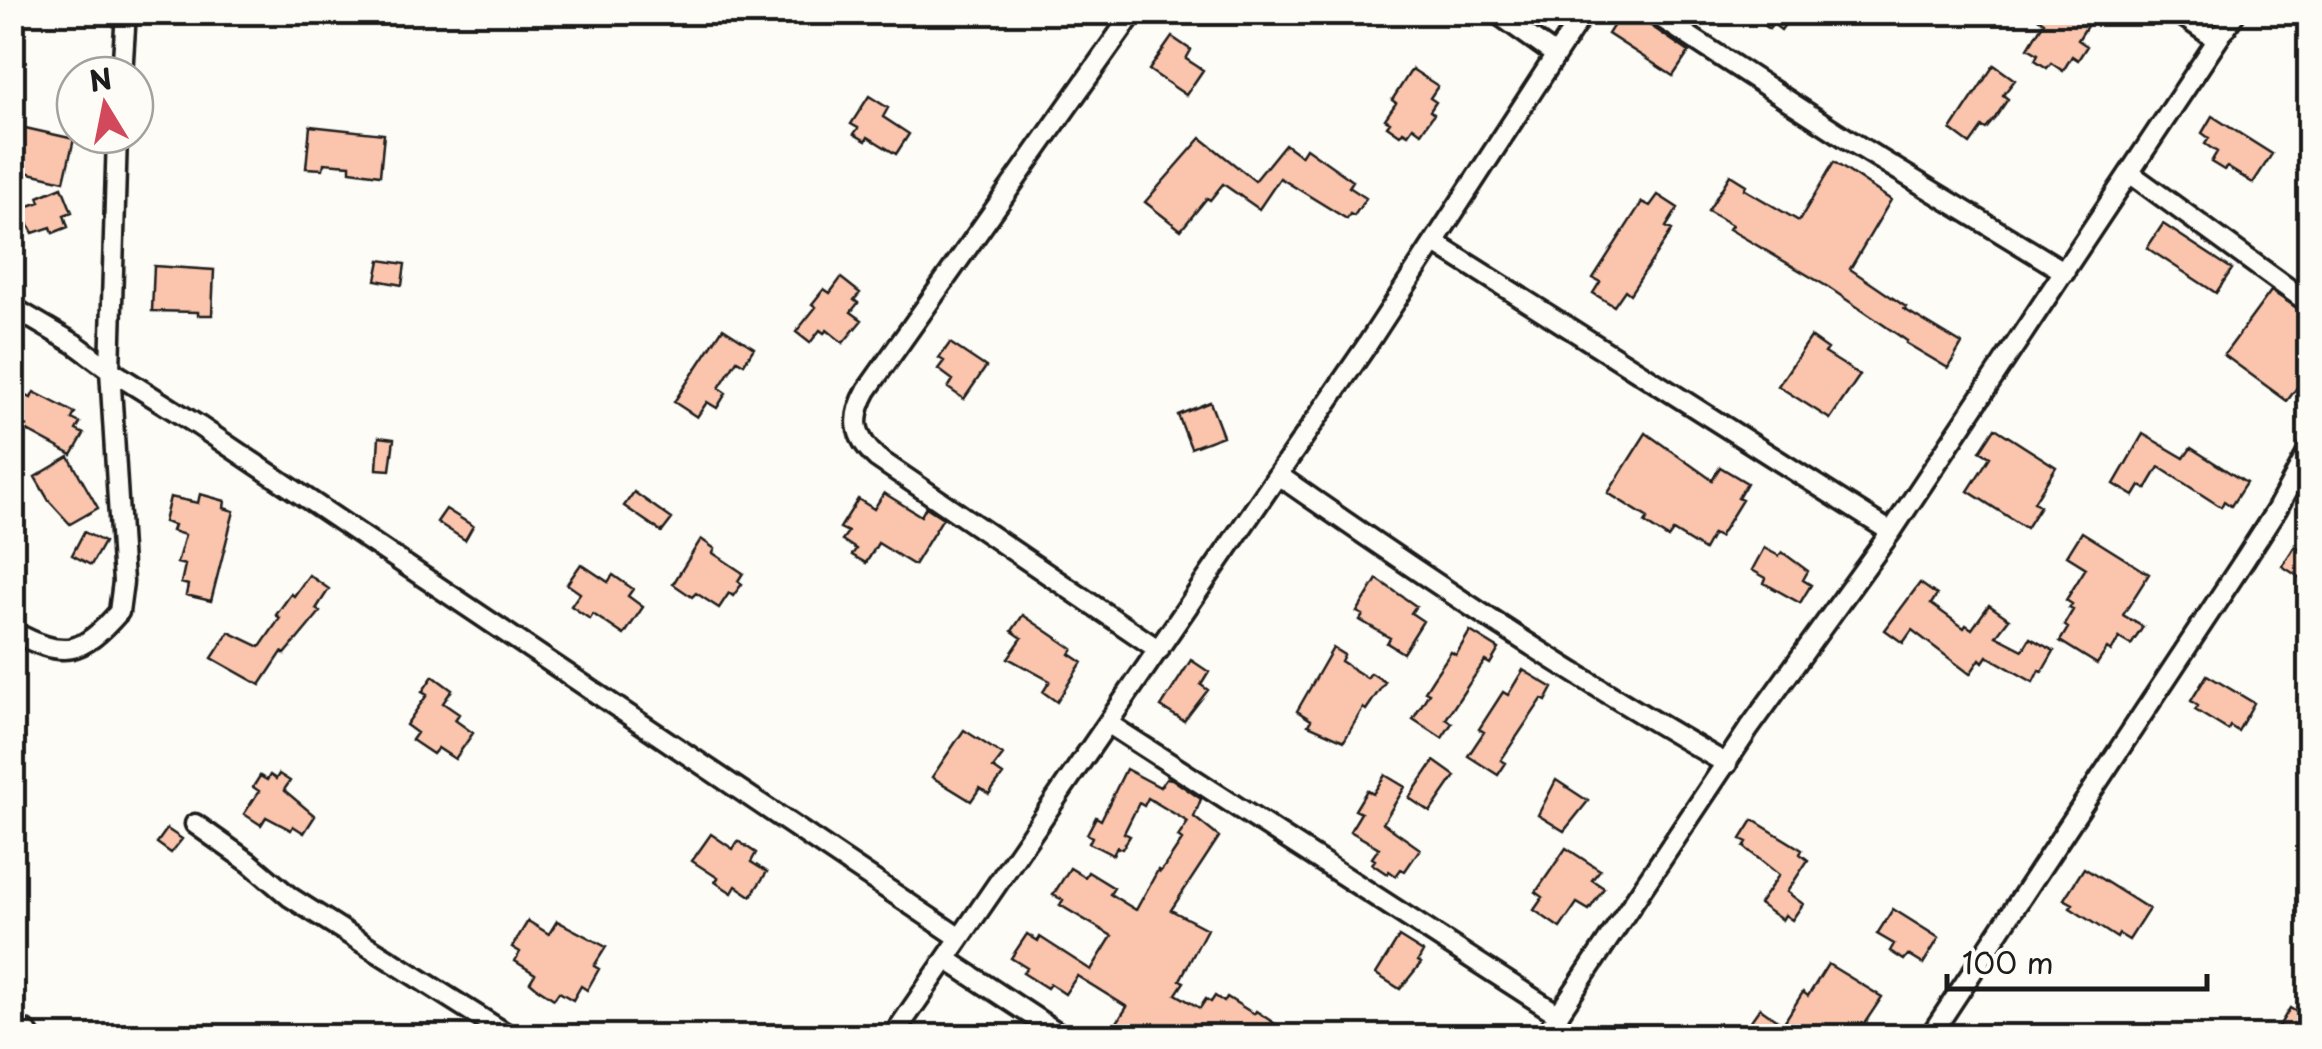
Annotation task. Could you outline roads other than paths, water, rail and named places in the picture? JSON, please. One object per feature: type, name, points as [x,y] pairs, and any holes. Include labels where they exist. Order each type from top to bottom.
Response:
[{"type":"main road","points":[[12,1030],[24,1036]]},
{"type":"street","points":[[123,55],[126,12]]},
{"type":"street","points":[[1134,12],[867,390],[857,408],[855,423],[865,447],[877,458],[1160,650]]},
{"type":"street","points":[[1494,12],[1554,54]]},
{"type":"street","points":[[893,1036],[1160,650],[1584,12]]},
{"type":"street","points":[[1652,12],[1852,142],[2066,272]]},
{"type":"street","points":[[2176,12],[2217,40]]},
{"type":"street","points":[[1544,1036],[1727,764],[1892,532],[2236,12]]},
{"type":"street","points":[[12,632],[44,648],[62,650],[82,646],[120,612],[123,582],[110,370],[117,155]]},
{"type":"street","points":[[2131,174],[2310,304]]},
{"type":"street","points":[[1434,243],[1892,532]]},
{"type":"street","points":[[12,307],[75,344],[960,938]]},
{"type":"street","points":[[1930,1036],[2246,559],[2310,448]]},
{"type":"street","points":[[1278,475],[1479,614],[1638,714],[1727,764]]},
{"type":"street","points":[[1109,724],[1559,1015]]},
{"type":"street","points":[[195,824],[290,897],[510,1036]]},
{"type":"street","points":[[946,959],[1062,1036]]}]
